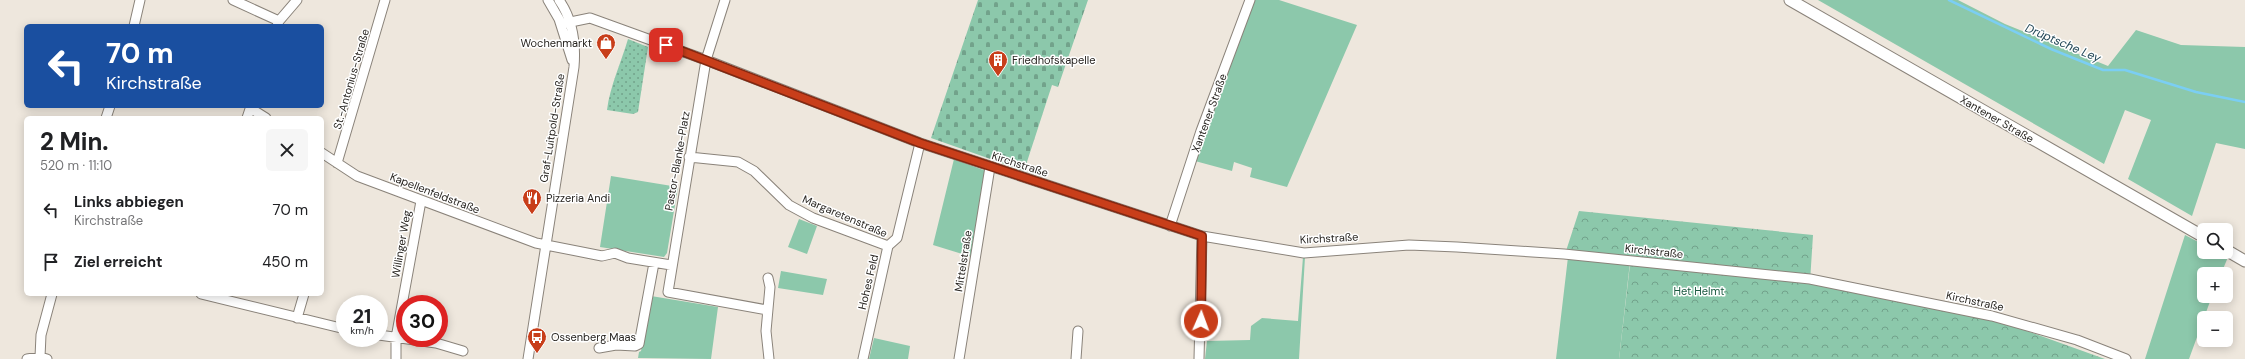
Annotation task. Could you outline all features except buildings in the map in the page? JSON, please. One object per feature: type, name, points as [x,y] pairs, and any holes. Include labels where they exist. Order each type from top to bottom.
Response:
[{"type":"main road","name":"Xantener Straße","points":[[1790,0],[2197,233]]},
{"type":"main road","points":[[2233,254],[2245,261]]},
{"type":"street","points":[[134,24],[140,0]]},
{"type":"street","points":[[239,1],[278,23],[297,0]]},
{"type":"street","name":"St.-Antonius-Straße","points":[[337,163],[385,0]]},
{"type":"street","name":"Graf-Luitpold-Straße","points":[[548,0],[565,23]]},
{"type":"street","name":"Graf-Luitpold-Straße","points":[[528,359],[574,67],[575,48],[565,23],[559,0]]},
{"type":"street","name":"Pastor-Blanke-Platz","points":[[725,0],[706,60],[671,265],[668,292],[767,310]]},
{"type":"street","name":"Xantener Straße","points":[[1170,226],[1201,131],[1250,0]]},
{"type":"street","name":"Kirchstraße","points":[[565,23],[590,18],[706,60],[920,143],[1202,236],[1304,253],[1409,245],[1457,247],[1564,254],[1810,279],[1992,316],[2076,340],[2126,359]]},
{"type":"street","points":[[251,108],[263,116]]},
{"type":"street","name":"Hohes Feld","points":[[863,359],[888,246],[897,238],[920,143]]},
{"type":"street","name":"Kapellenfeldstraße","points":[[324,154],[357,176],[421,201],[545,245]]},
{"type":"street","name":"Margaretenstraße","points":[[689,157],[738,162],[754,171],[789,205],[814,218],[888,246]]},
{"type":"street","name":"Mittelstraße","points":[[959,359],[990,167]]},
{"type":"street","name":"Willinger Weg","points":[[404,295],[421,201]]},
{"type":"street","points":[[1199,359],[1202,236]]},
{"type":"street","points":[[545,245],[602,256],[614,254],[654,263],[671,265]]},
{"type":"street","points":[[599,348],[616,345],[634,346],[639,344],[654,263]]},
{"type":"street","points":[[768,278],[770,287],[766,331],[769,359]]},
{"type":"street","points":[[27,359],[44,358],[41,335],[51,296]]},
{"type":"street","points":[[206,296],[336,327]]},
{"type":"street","points":[[297,318],[303,296]]},
{"type":"street","points":[[1076,359],[1078,331]]},
{"type":"street","points":[[388,337],[396,338]]},
{"type":"street","name":"Willinger Weg","points":[[396,347],[396,359]]},
{"type":"street","points":[[448,347],[463,351]]},
{"type":"green space","points":[[978,0],[1088,0],[1058,87],[1052,85],[1024,171],[931,138]]},
{"type":"green space","points":[[1253,0],[1279,0],[1357,25],[1287,187],[1250,177],[1252,168],[1234,162],[1232,171],[1195,161]]},
{"type":"green space","points":[[1818,0],[1958,0],[2005,24],[2108,66],[2136,30],[2181,45],[2245,47],[2245,149],[2216,143],[2192,216],[2128,179],[2151,120],[2125,110],[2104,164]]},
{"type":"green space","points":[[628,39],[648,47],[638,112],[633,114],[607,110],[613,83]]},
{"type":"green space","points":[[954,159],[986,171],[972,257],[933,245]]},
{"type":"green space","points":[[611,176],[678,187],[667,253],[664,257],[600,247]]},
{"type":"green space","name":"Het Helmt","points":[[1579,211],[1813,235],[1810,282],[1991,318],[2105,359],[1619,359],[1631,256],[1566,251]]},
{"type":"green space","points":[[799,219],[817,226],[807,254],[788,247]]},
{"type":"green space","points":[[2185,235],[2197,241],[2197,259],[2227,259],[2224,267],[2197,267],[2197,303],[2209,303],[2207,311],[2197,311],[2197,337],[2189,359],[2145,359]]},
{"type":"green space","points":[[1303,257],[1305,257],[1299,359],[1205,359],[1207,341],[1250,340],[1251,326],[1262,318],[1298,321]]},
{"type":"green space","points":[[1568,257],[1630,262],[1619,359],[1556,359]]},
{"type":"green space","points":[[781,271],[827,279],[823,295],[778,288]]},
{"type":"green space","points":[[651,296],[718,307],[711,359],[638,358],[639,352],[641,351]]},
{"type":"green space","points":[[874,338],[910,346],[908,359],[869,359]]},
{"type":"waterway","name":"Drüptsche Ley","points":[[1949,0],[2051,49],[2103,70],[2125,70],[2196,92],[2245,102]]},
{"type":"place","name":"Wochenmarkt","points":[[606,60]]},
{"type":"place","name":"Friedhofskapelle","points":[[998,77]]},
{"type":"place","name":"Pizzeria Andi","points":[[532,215]]},
{"type":"place","name":"Ossenberg Maas","points":[[537,354]]},
{"type":"route","points":[[666,45],[920,143],[1202,236],[1201,321]]}]
